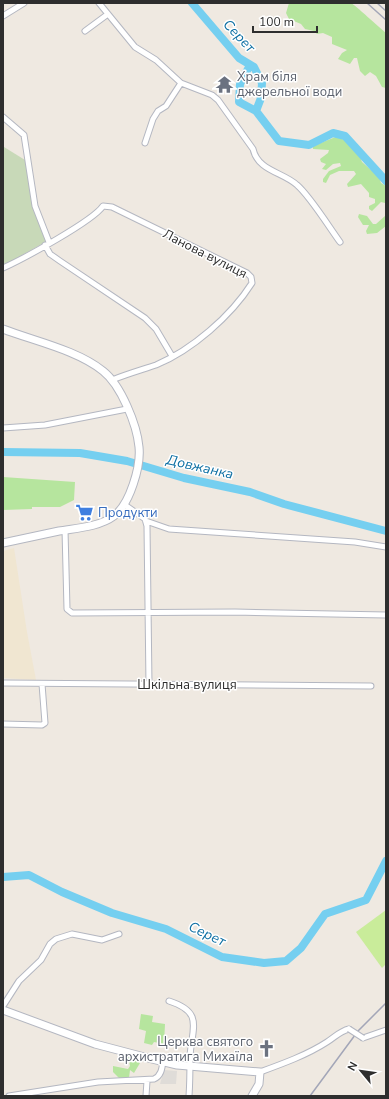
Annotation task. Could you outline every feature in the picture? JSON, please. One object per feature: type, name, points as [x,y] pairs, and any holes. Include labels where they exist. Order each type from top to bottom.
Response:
[{"type":"street","points":[[3,16],[24,3]]},
{"type":"street","points":[[99,3],[135,46],[156,60],[181,83],[212,95],[218,100],[249,144],[255,156],[268,169],[297,184],[340,242]]},
{"type":"street","points":[[85,31],[108,14]]},
{"type":"street","points":[[145,143],[153,119],[158,111],[166,106],[181,83]]},
{"type":"street","points":[[3,117],[21,130],[24,135],[35,206],[50,254],[145,318],[156,329],[172,356]]},
{"type":"street","name":"Ланова вулиця","points":[[3,268],[47,244],[90,217],[103,206],[112,207],[247,273],[251,277],[252,283],[247,291],[210,330],[193,345],[156,364],[112,380]]},
{"type":"street","points":[[3,329],[83,359],[104,371],[112,380],[128,409],[139,445],[140,459],[125,505],[117,514],[105,521],[3,543]]},
{"type":"street","points":[[3,428],[45,425],[128,409]]},
{"type":"street","points":[[125,505],[146,521],[168,529],[355,542],[386,547]]},
{"type":"street","points":[[146,521],[149,685]]},
{"type":"street","points":[[65,530],[67,597],[69,612],[76,614],[235,612],[386,615]]},
{"type":"street","name":"Шкільна вулиця","points":[[3,683],[371,686]]},
{"type":"street","points":[[3,724],[42,725],[45,723],[42,684]]},
{"type":"street","points":[[3,1006],[19,981],[41,960],[50,944],[56,939],[72,934],[102,940],[119,934]]},
{"type":"street","points":[[169,1001],[181,1005],[193,1017],[195,1030],[190,1054],[191,1066],[188,1096]]},
{"type":"street","points":[[3,1010],[95,1044],[163,1061],[191,1066],[260,1072],[310,1051],[327,1042],[342,1031],[349,1029],[363,1038],[386,1030]]},
{"type":"street","points":[[9,1096],[98,1082],[147,1081],[158,1078],[163,1061]]},
{"type":"street","points":[[252,1096],[259,1084],[260,1072]]},
{"type":"street","points":[[146,1096],[147,1081]]},
{"type":"shaded area","points":[[14,548],[36,680],[3,678],[3,551]]},
{"type":"shaded area","points":[[164,1070],[177,1071],[176,1084],[160,1084]]},
{"type":"green space","points":[[289,3],[351,3],[386,33],[386,88],[382,87],[376,76],[370,72],[365,76],[360,71],[357,58],[354,58],[350,64],[338,59],[342,53],[347,50],[332,44],[332,37],[323,33],[317,34],[314,31],[305,29],[301,24],[289,19],[286,13]]},
{"type":"green space","points":[[338,136],[357,149],[362,162],[379,177],[381,183],[386,186],[386,226],[377,233],[367,234],[366,231],[369,225],[363,225],[358,217],[359,214],[367,216],[373,224],[376,224],[385,216],[385,203],[381,202],[372,211],[369,209],[369,206],[375,203],[375,199],[369,197],[369,193],[361,184],[348,187],[347,184],[356,174],[354,171],[339,171],[330,175],[326,183],[323,182],[323,179],[329,171],[341,166],[340,163],[333,164],[326,170],[322,169],[326,164],[321,162],[320,159],[328,153],[329,150],[313,149],[313,146]]},
{"type":"green space","points":[[4,147],[25,160],[47,241],[3,266]]},
{"type":"green space","points":[[3,477],[75,482],[74,500],[60,507],[32,507],[32,509],[3,510]]},
{"type":"green space","points":[[386,910],[386,964],[382,968],[356,932]]},
{"type":"green space","points":[[141,1014],[153,1016],[152,1022],[165,1024],[164,1044],[154,1042],[152,1045],[144,1043],[146,1031],[139,1029]]},
{"type":"green space","points":[[120,1052],[131,1055],[131,1058],[136,1059],[140,1063],[134,1073],[130,1070],[129,1078],[121,1080],[113,1072],[113,1066],[128,1069],[130,1066],[129,1061],[119,1059]]},
{"type":"waterway","name":"Серет","points":[[192,3],[239,58],[254,67],[262,83],[261,98],[256,111],[279,141],[309,145],[333,133],[345,136],[386,181]]},
{"type":"waterway","points":[[250,65],[240,84],[239,102],[256,111]]},
{"type":"waterway","name":"Довжанка","points":[[3,452],[80,453],[127,461],[184,478],[250,492],[284,504],[386,531]]},
{"type":"waterway","name":"Серет","points":[[3,877],[29,875],[62,892],[112,913],[166,929],[222,957],[264,963],[286,961],[301,948],[325,914],[366,900],[386,861]]},
{"type":"railway","points":[[367,3],[386,20]]},
{"type":"railway","points":[[377,3],[386,11]]},
{"type":"railway","points":[[310,1096],[358,1031],[386,1003]]},
{"type":"place","name":"Храм біля джерельної води","points":[[224,84]]},
{"type":"place","name":"Продукти","points":[[85,513]]},
{"type":"place","name":"Церква святого архистратига Михаїла","points":[[266,1049]]}]
